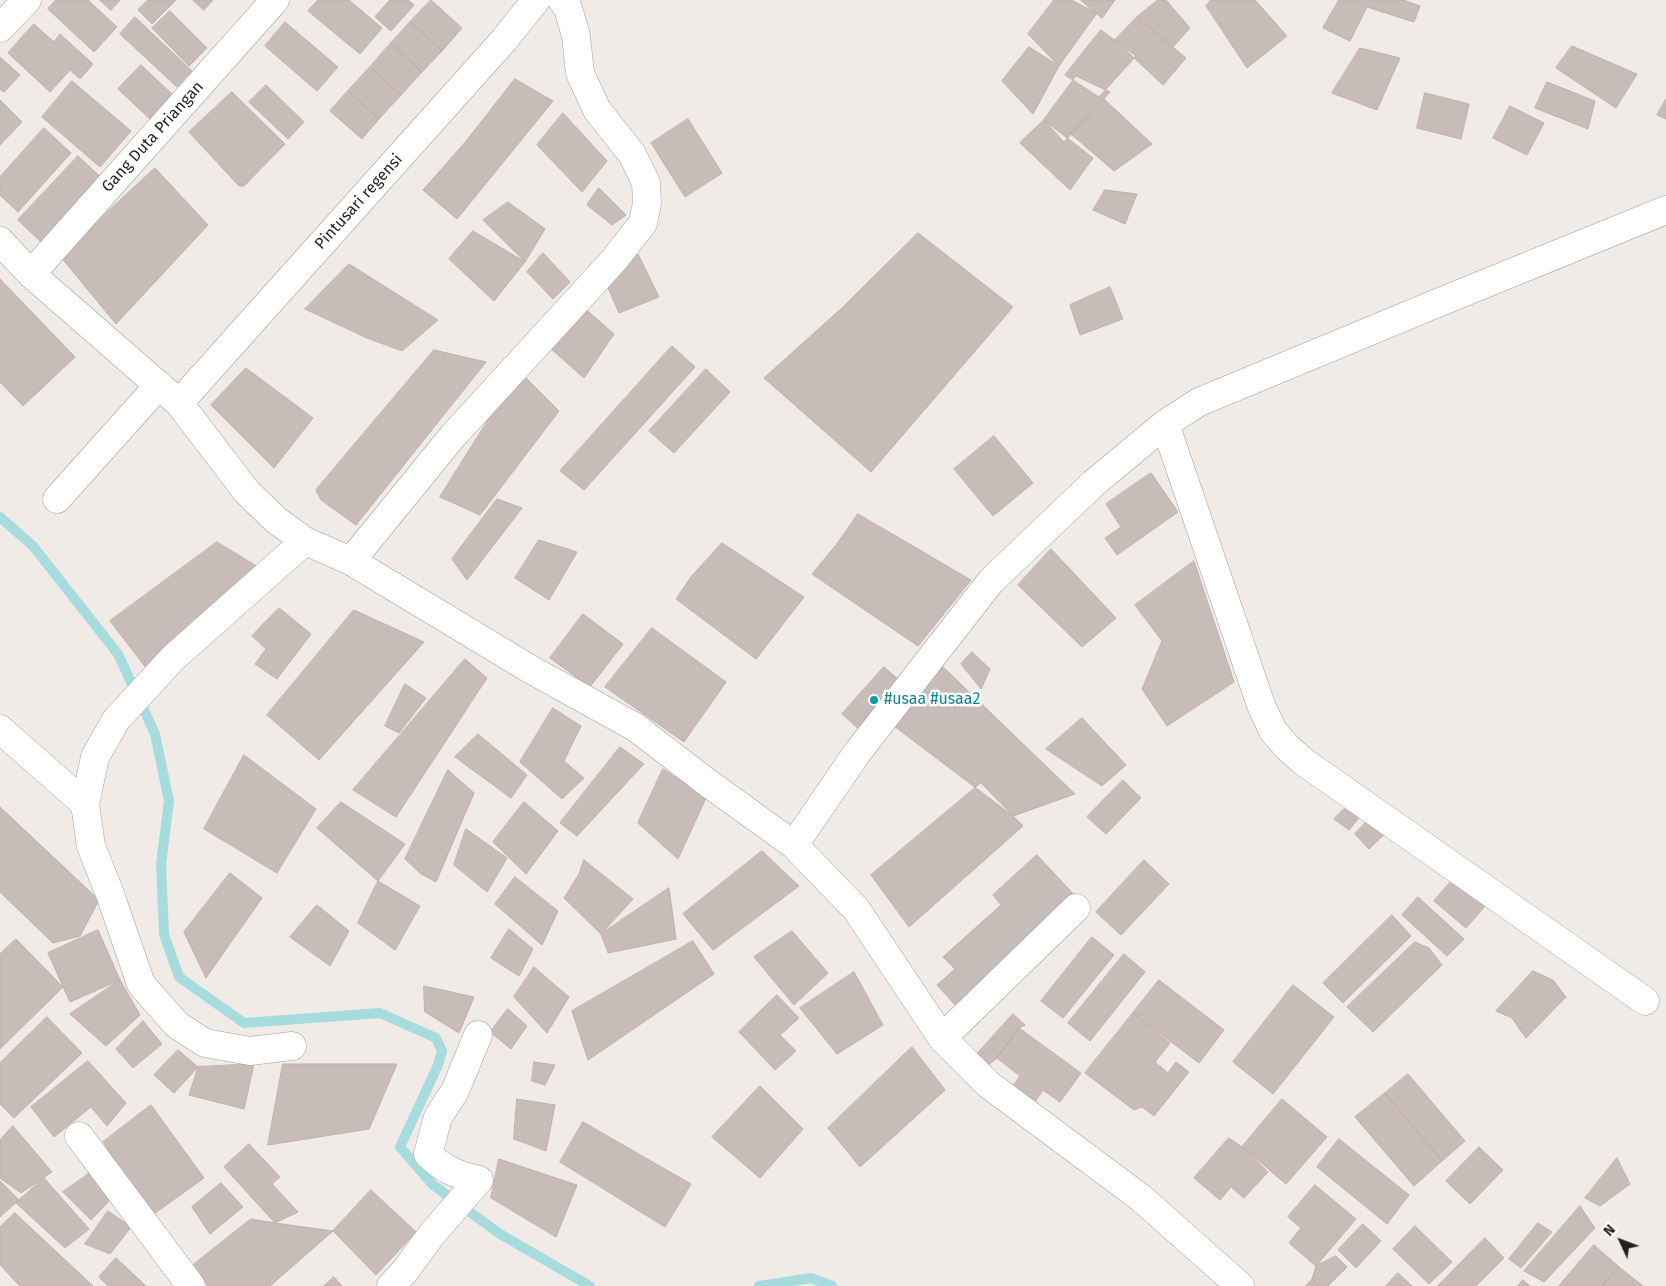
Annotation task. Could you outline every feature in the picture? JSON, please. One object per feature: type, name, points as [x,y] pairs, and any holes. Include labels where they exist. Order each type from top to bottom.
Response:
[{"type":"street","points":[[0,28],[27,0]]},
{"type":"street","name":"Gang Duta Priangan","points":[[30,274],[275,0]]},
{"type":"street","name":"Pintusari regensi","points":[[57,499],[169,394],[498,47],[536,0]]},
{"type":"street","points":[[351,560],[452,437],[614,260],[643,223],[647,203],[646,183],[632,154],[597,110],[580,73],[576,36],[568,8],[562,0]]},
{"type":"street","points":[[794,845],[858,753],[990,581],[1094,483],[1165,424],[1199,402],[1666,210]]},
{"type":"street","points":[[0,241],[30,274],[169,394],[247,492],[276,520],[305,540],[351,560],[530,669],[635,727],[794,845],[856,909],[942,1038],[988,1084],[1140,1198],[1197,1249],[1231,1283]]},
{"type":"street","points":[[1165,424],[1261,705],[1273,731],[1304,762],[1645,1001]]},
{"type":"street","points":[[292,1046],[250,1052],[205,1043],[177,1025],[142,984],[91,846],[85,804],[95,758],[116,720],[173,658],[305,540]]},
{"type":"street","points":[[0,729],[85,804]]},
{"type":"street","points":[[942,1038],[1076,908]]},
{"type":"street","points":[[391,1286],[405,1271],[432,1234],[479,1180],[457,1175],[436,1162],[428,1154],[438,1117],[455,1091],[478,1035]]},
{"type":"street","points":[[79,1136],[191,1286]]},
{"type":"building","points":[[56,0],[88,0],[117,27],[94,52],[48,9]]},
{"type":"building","points":[[100,0],[120,0],[111,10]]},
{"type":"building","points":[[148,0],[175,1],[152,24],[138,10]]},
{"type":"building","points":[[193,0],[213,0],[204,10]]},
{"type":"building","points":[[318,0],[349,0],[382,28],[360,54],[308,11]]},
{"type":"building","points":[[390,0],[408,0],[414,5],[391,31],[375,17]]},
{"type":"building","points":[[431,0],[462,28],[442,51],[410,22]]},
{"type":"building","points":[[1054,0],[1071,0],[1097,13],[1059,66],[1028,34]]},
{"type":"building","points":[[1081,0],[1115,0],[1102,18]]},
{"type":"building","points":[[1158,0],[1166,0],[1190,28],[1173,47],[1137,17]]},
{"type":"building","points":[[1211,0],[1255,0],[1287,36],[1247,68],[1206,6]]},
{"type":"building","points":[[1339,0],[1403,0],[1420,6],[1414,22],[1367,7],[1350,41],[1323,28]]},
{"type":"building","points":[[170,11],[207,48],[189,66],[152,28]]},
{"type":"building","points":[[135,17],[192,71],[177,87],[120,34]]},
{"type":"building","points":[[1137,17],[1186,58],[1163,85],[1115,40]]},
{"type":"building","points":[[285,22],[338,67],[317,91],[265,46]]},
{"type":"building","points":[[410,22],[442,51],[422,72],[391,43]]},
{"type":"building","points":[[34,24],[54,42],[60,34],[93,64],[80,79],[70,70],[50,92],[8,53]]},
{"type":"building","points":[[1101,30],[1136,56],[1099,97],[1065,75]]},
{"type":"building","points":[[391,43],[422,72],[401,95],[370,67]]},
{"type":"building","points":[[1572,46],[1637,74],[1616,108],[1556,68]]},
{"type":"building","points":[[1029,47],[1059,66],[1033,114],[1002,81]]},
{"type":"building","points":[[1360,48],[1400,58],[1377,110],[1332,93]]},
{"type":"building","points":[[0,57],[20,75],[4,92],[0,89]]},
{"type":"building","points":[[141,65],[173,95],[150,119],[118,89]]},
{"type":"building","points":[[370,67],[401,95],[379,119],[348,91]]},
{"type":"building","points":[[1076,76],[1110,92],[1064,142],[1044,120]]},
{"type":"building","points":[[515,79],[553,101],[457,219],[423,190],[467,140]]},
{"type":"building","points":[[72,81],[131,131],[100,167],[42,117]]},
{"type":"building","points":[[1547,82],[1595,101],[1588,129],[1535,108]]},
{"type":"building","points":[[266,85],[304,122],[288,139],[249,102]]},
{"type":"building","points":[[348,91],[379,119],[362,139],[330,111]]},
{"type":"building","points":[[232,92],[285,144],[244,186],[239,186],[189,132]]},
{"type":"building","points":[[1425,93],[1469,104],[1461,139],[1417,128]]},
{"type":"building","points":[[1104,99],[1152,144],[1114,171],[1071,134]]},
{"type":"building","points":[[1666,99],[1666,119],[1657,115]]},
{"type":"building","points":[[0,100],[22,122],[0,145]]},
{"type":"building","points":[[1510,106],[1544,123],[1527,155],[1493,138]]},
{"type":"building","points":[[563,113],[607,161],[582,192],[537,145]]},
{"type":"building","points":[[688,119],[722,173],[685,197],[651,143]]},
{"type":"building","points":[[1044,120],[1093,158],[1070,190],[1020,143]]},
{"type":"building","points":[[44,128],[71,153],[18,212],[0,195],[0,177]]},
{"type":"building","points":[[78,156],[105,181],[44,245],[18,220]]},
{"type":"building","points":[[155,168],[208,225],[116,324],[60,256]]},
{"type":"building","points":[[599,188],[626,215],[612,225],[587,205]]},
{"type":"building","points":[[1105,190],[1137,194],[1125,224],[1093,210]]},
{"type":"building","points":[[508,202],[545,229],[525,262],[483,220]]},
{"type":"building","points":[[473,231],[525,262],[494,301],[449,259]]},
{"type":"building","points":[[918,233],[1013,307],[871,472],[764,378],[843,307]]},
{"type":"building","points":[[543,253],[570,282],[553,299],[527,272]]},
{"type":"building","points":[[638,254],[659,297],[619,313],[606,283]]},
{"type":"building","points":[[349,264],[438,320],[402,351],[367,338],[305,309]]},
{"type":"building","points":[[0,279],[75,357],[23,406],[0,382]]},
{"type":"building","points":[[1110,287],[1123,319],[1080,335],[1070,305]]},
{"type":"building","points":[[582,306],[614,334],[584,378],[548,346]]},
{"type":"building","points":[[672,346],[695,367],[584,490],[560,471]]},
{"type":"building","points":[[434,350],[486,362],[356,525],[321,500],[316,490]]},
{"type":"building","points":[[246,368],[313,418],[274,468],[211,405]]},
{"type":"building","points":[[706,369],[730,392],[674,453],[649,431]]},
{"type":"building","points":[[519,371],[559,411],[480,515],[440,497]]},
{"type":"building","points":[[994,436],[1033,483],[993,516],[954,469]]},
{"type":"building","points":[[1151,473],[1178,512],[1117,555],[1105,538],[1121,527],[1106,504]]},
{"type":"building","points":[[497,499],[522,508],[467,580],[452,559]]},
{"type":"building","points":[[858,514],[971,580],[918,646],[812,574]]},
{"type":"building","points":[[539,540],[577,552],[549,600],[515,578]]},
{"type":"building","points":[[217,542],[260,568],[147,669],[110,621]]},
{"type":"building","points":[[722,543],[804,597],[756,659],[676,599],[691,577]]},
{"type":"building","points":[[1051,549],[1116,618],[1082,647],[1018,585]]},
{"type":"building","points":[[1194,561],[1234,682],[1167,726],[1142,689],[1162,641],[1135,605]]},
{"type":"building","points":[[279,608],[311,634],[277,679],[255,664],[266,649],[252,636]]},
{"type":"building","points":[[354,610],[424,642],[319,760],[267,715]]},
{"type":"building","points":[[583,614],[623,644],[590,687],[550,658]]},
{"type":"building","points":[[652,628],[726,682],[684,742],[605,687]]},
{"type":"building","points":[[972,652],[990,669],[981,689],[961,664]]},
{"type":"building","points":[[465,659],[487,678],[396,817],[353,790]]},
{"type":"building","points":[[939,663],[1075,794],[1013,816],[894,726]]},
{"type":"building","name":"#usaa #usaa2","points":[[884,667],[905,685],[863,733],[842,714]]},
{"type":"building","points":[[405,684],[426,698],[399,733],[385,726]]},
{"type":"building","points":[[553,708],[581,726],[564,761],[584,778],[562,799],[520,762]]},
{"type":"building","points":[[1082,718],[1126,765],[1102,786],[1046,749]]},
{"type":"building","points":[[478,734],[527,775],[511,798],[455,757]]},
{"type":"building","points":[[620,747],[644,764],[577,836],[560,823]]},
{"type":"building","points":[[244,755],[316,809],[277,873],[204,829]]},
{"type":"building","points":[[663,769],[706,798],[678,859],[638,823]]},
{"type":"building","points":[[448,770],[474,793],[436,882],[421,874],[405,859]]},
{"type":"building","points":[[1123,780],[1141,798],[1106,834],[1087,817]]},
{"type":"building","points":[[981,783],[1023,826],[909,927],[871,875]]},
{"type":"building","points":[[1352,801],[1366,809],[1349,830],[1334,819]]},
{"type":"building","points":[[341,802],[405,844],[378,881],[317,828]]},
{"type":"building","points":[[524,802],[558,831],[526,874],[493,842]]},
{"type":"building","points":[[0,807],[99,900],[80,936],[53,943],[0,892]]},
{"type":"building","points":[[1372,816],[1391,828],[1369,849],[1355,834]]},
{"type":"building","points":[[466,829],[507,858],[487,892],[454,865]]},
{"type":"building","points":[[762,851],[799,886],[713,950],[683,914]]},
{"type":"building","points":[[1037,855],[1077,898],[957,1007],[937,985],[955,969],[943,957],[1001,905],[993,895]]},
{"type":"building","points":[[584,860],[633,899],[601,934],[564,898],[579,874]]},
{"type":"building","points":[[1144,860],[1169,884],[1121,935],[1096,912]]},
{"type":"building","points":[[230,873],[262,898],[206,978],[184,932]]},
{"type":"building","points":[[515,877],[558,911],[542,945],[495,904]]},
{"type":"building","points":[[1454,878],[1486,905],[1466,928],[1434,901]]},
{"type":"building","points":[[378,881],[420,906],[395,950],[358,923]]},
{"type":"building","points":[[669,888],[676,939],[608,953],[601,934]]},
{"type":"building","points":[[1418,897],[1464,939],[1447,956],[1402,915]]},
{"type":"building","points":[[317,905],[349,931],[330,966],[290,937]]},
{"type":"building","points":[[1392,915],[1411,936],[1343,1003],[1323,983]]},
{"type":"building","points":[[509,929],[533,949],[519,976],[491,958]]},
{"type":"building","points":[[98,930],[120,980],[70,1002],[48,953]]},
{"type":"building","points":[[792,931],[828,973],[794,1005],[754,957]]},
{"type":"building","points":[[1092,937],[1114,955],[1063,1018],[1041,1001]]},
{"type":"building","points":[[16,939],[63,987],[0,1049],[0,954]]},
{"type":"building","points":[[693,941],[714,974],[588,1060],[572,1011]]},
{"type":"building","points":[[1415,942],[1429,948],[1442,965],[1373,1032],[1347,1007]]},
{"type":"building","points":[[1124,954],[1145,972],[1090,1041],[1068,1023]]},
{"type":"building","points":[[534,967],[569,997],[547,1033],[514,997]]},
{"type":"building","points":[[1533,971],[1553,980],[1566,997],[1526,1038],[1512,1018],[1496,1011]]},
{"type":"building","points":[[854,972],[883,1025],[837,1054],[800,1008]]},
{"type":"building","points":[[120,980],[140,1015],[106,1046],[70,1014]]},
{"type":"building","points":[[1159,980],[1224,1030],[1199,1063],[1133,1013]]},
{"type":"building","points":[[1293,985],[1334,1017],[1273,1094],[1233,1062]]},
{"type":"building","points":[[424,986],[474,997],[459,1033],[425,1012]]},
{"type":"building","points":[[777,995],[799,1018],[780,1035],[796,1051],[775,1070],[739,1032]]},
{"type":"building","points":[[508,1009],[527,1026],[511,1049],[490,1032]]},
{"type":"building","points":[[1133,1013],[1170,1043],[1155,1062],[1168,1073],[1176,1062],[1189,1072],[1154,1116],[1142,1107],[1134,1110],[1085,1073]]},
{"type":"building","points":[[1013,1014],[1025,1025],[1019,1028],[997,1058],[988,1065],[977,1054]]},
{"type":"building","points":[[47,1017],[82,1053],[14,1118],[0,1104],[0,1063]]},
{"type":"building","points":[[143,1021],[162,1044],[133,1068],[116,1049]]},
{"type":"building","points":[[1019,1028],[1081,1073],[1060,1102],[1043,1090],[1035,1102],[1013,1086],[1020,1076],[997,1058]]},
{"type":"building","points":[[912,1047],[945,1090],[860,1167],[828,1128]]},
{"type":"building","points":[[178,1050],[198,1067],[174,1093],[154,1075]]},
{"type":"building","points":[[88,1061],[126,1103],[107,1126],[91,1107],[54,1137],[31,1107]]},
{"type":"building","points":[[534,1062],[555,1065],[545,1085],[532,1081]]},
{"type":"building","points":[[254,1064],[244,1109],[189,1095],[198,1067]]},
{"type":"building","points":[[283,1064],[397,1064],[369,1129],[268,1145]]},
{"type":"building","points":[[1408,1074],[1465,1141],[1442,1161],[1385,1093]]},
{"type":"building","points":[[760,1086],[803,1129],[760,1178],[712,1137]]},
{"type":"building","points":[[1385,1093],[1442,1161],[1414,1186],[1355,1117]]},
{"type":"building","points":[[517,1099],[555,1105],[546,1151],[514,1139]]},
{"type":"building","points":[[1282,1099],[1327,1137],[1286,1184],[1242,1147]]},
{"type":"building","points":[[151,1105],[204,1178],[151,1216],[103,1142]]},
{"type":"building","points":[[583,1122],[691,1184],[665,1227],[560,1162]]},
{"type":"building","points":[[13,1126],[52,1172],[21,1193],[0,1178],[0,1140]]},
{"type":"building","points":[[1229,1138],[1242,1147],[1268,1172],[1244,1198],[1231,1187],[1220,1200],[1194,1178]]},
{"type":"building","points":[[1339,1139],[1409,1195],[1387,1224],[1317,1167]]},
{"type":"building","points":[[249,1144],[280,1177],[272,1184],[298,1212],[275,1223],[224,1167]]},
{"type":"building","points":[[1479,1147],[1503,1170],[1470,1204],[1446,1181]]},
{"type":"building","points":[[1617,1158],[1630,1184],[1600,1206],[1585,1198]]},
{"type":"building","points":[[499,1159],[577,1185],[556,1237],[491,1198]]},
{"type":"building","points":[[94,1170],[113,1197],[91,1220],[63,1192]]},
{"type":"building","points":[[44,1178],[89,1229],[65,1248],[16,1203]]},
{"type":"building","points":[[0,1181],[19,1200],[0,1217]]},
{"type":"building","points":[[221,1183],[243,1207],[210,1234],[192,1207]]},
{"type":"building","points":[[1315,1185],[1356,1219],[1316,1266],[1289,1243],[1301,1228],[1288,1217]]},
{"type":"building","points":[[371,1190],[416,1232],[376,1275],[333,1231]]},
{"type":"building","points":[[1580,1206],[1595,1228],[1544,1282],[1524,1271]]},
{"type":"building","points":[[108,1211],[131,1227],[110,1254],[85,1244]]},
{"type":"building","points":[[15,1213],[93,1286],[20,1286],[0,1265],[0,1227]]},
{"type":"building","points":[[251,1219],[333,1231],[270,1286],[208,1286],[193,1265]]},
{"type":"building","points":[[1538,1223],[1552,1232],[1521,1268],[1509,1259]]},
{"type":"building","points":[[1363,1224],[1381,1241],[1356,1268],[1338,1250]]},
{"type":"building","points":[[1415,1226],[1452,1262],[1429,1284],[1393,1249]]},
{"type":"building","points":[[1485,1238],[1504,1258],[1476,1286],[1438,1286]]},
{"type":"building","points":[[1594,1245],[1619,1267],[1602,1286],[1559,1286]]},
{"type":"building","points":[[1336,1256],[1347,1267],[1328,1286],[1319,1286],[1312,1279],[1316,1266]]},
{"type":"building","points":[[116,1258],[146,1286],[108,1286],[99,1277]]},
{"type":"building","points":[[1619,1267],[1643,1286],[1602,1286]]},
{"type":"building","points":[[1398,1273],[1412,1286],[1386,1286]]},
{"type":"building","points":[[334,1277],[342,1286],[324,1286]]},
{"type":"building","points":[[1312,1279],[1319,1286],[1306,1286]]},
{"type":"building","points":[[1523,1280],[1530,1286],[1518,1286]]},
{"type":"waterway","points":[[0,517],[33,546],[118,654],[155,734],[169,801],[161,864],[164,934],[179,977],[244,1023],[380,1013],[436,1038],[442,1051],[438,1065],[400,1147],[433,1185],[500,1234],[590,1286]]},
{"type":"waterway","points":[[759,1286],[811,1278],[832,1286]]},
{"type":"place","name":"#usaa #usaa2","points":[[874,700]]}]
